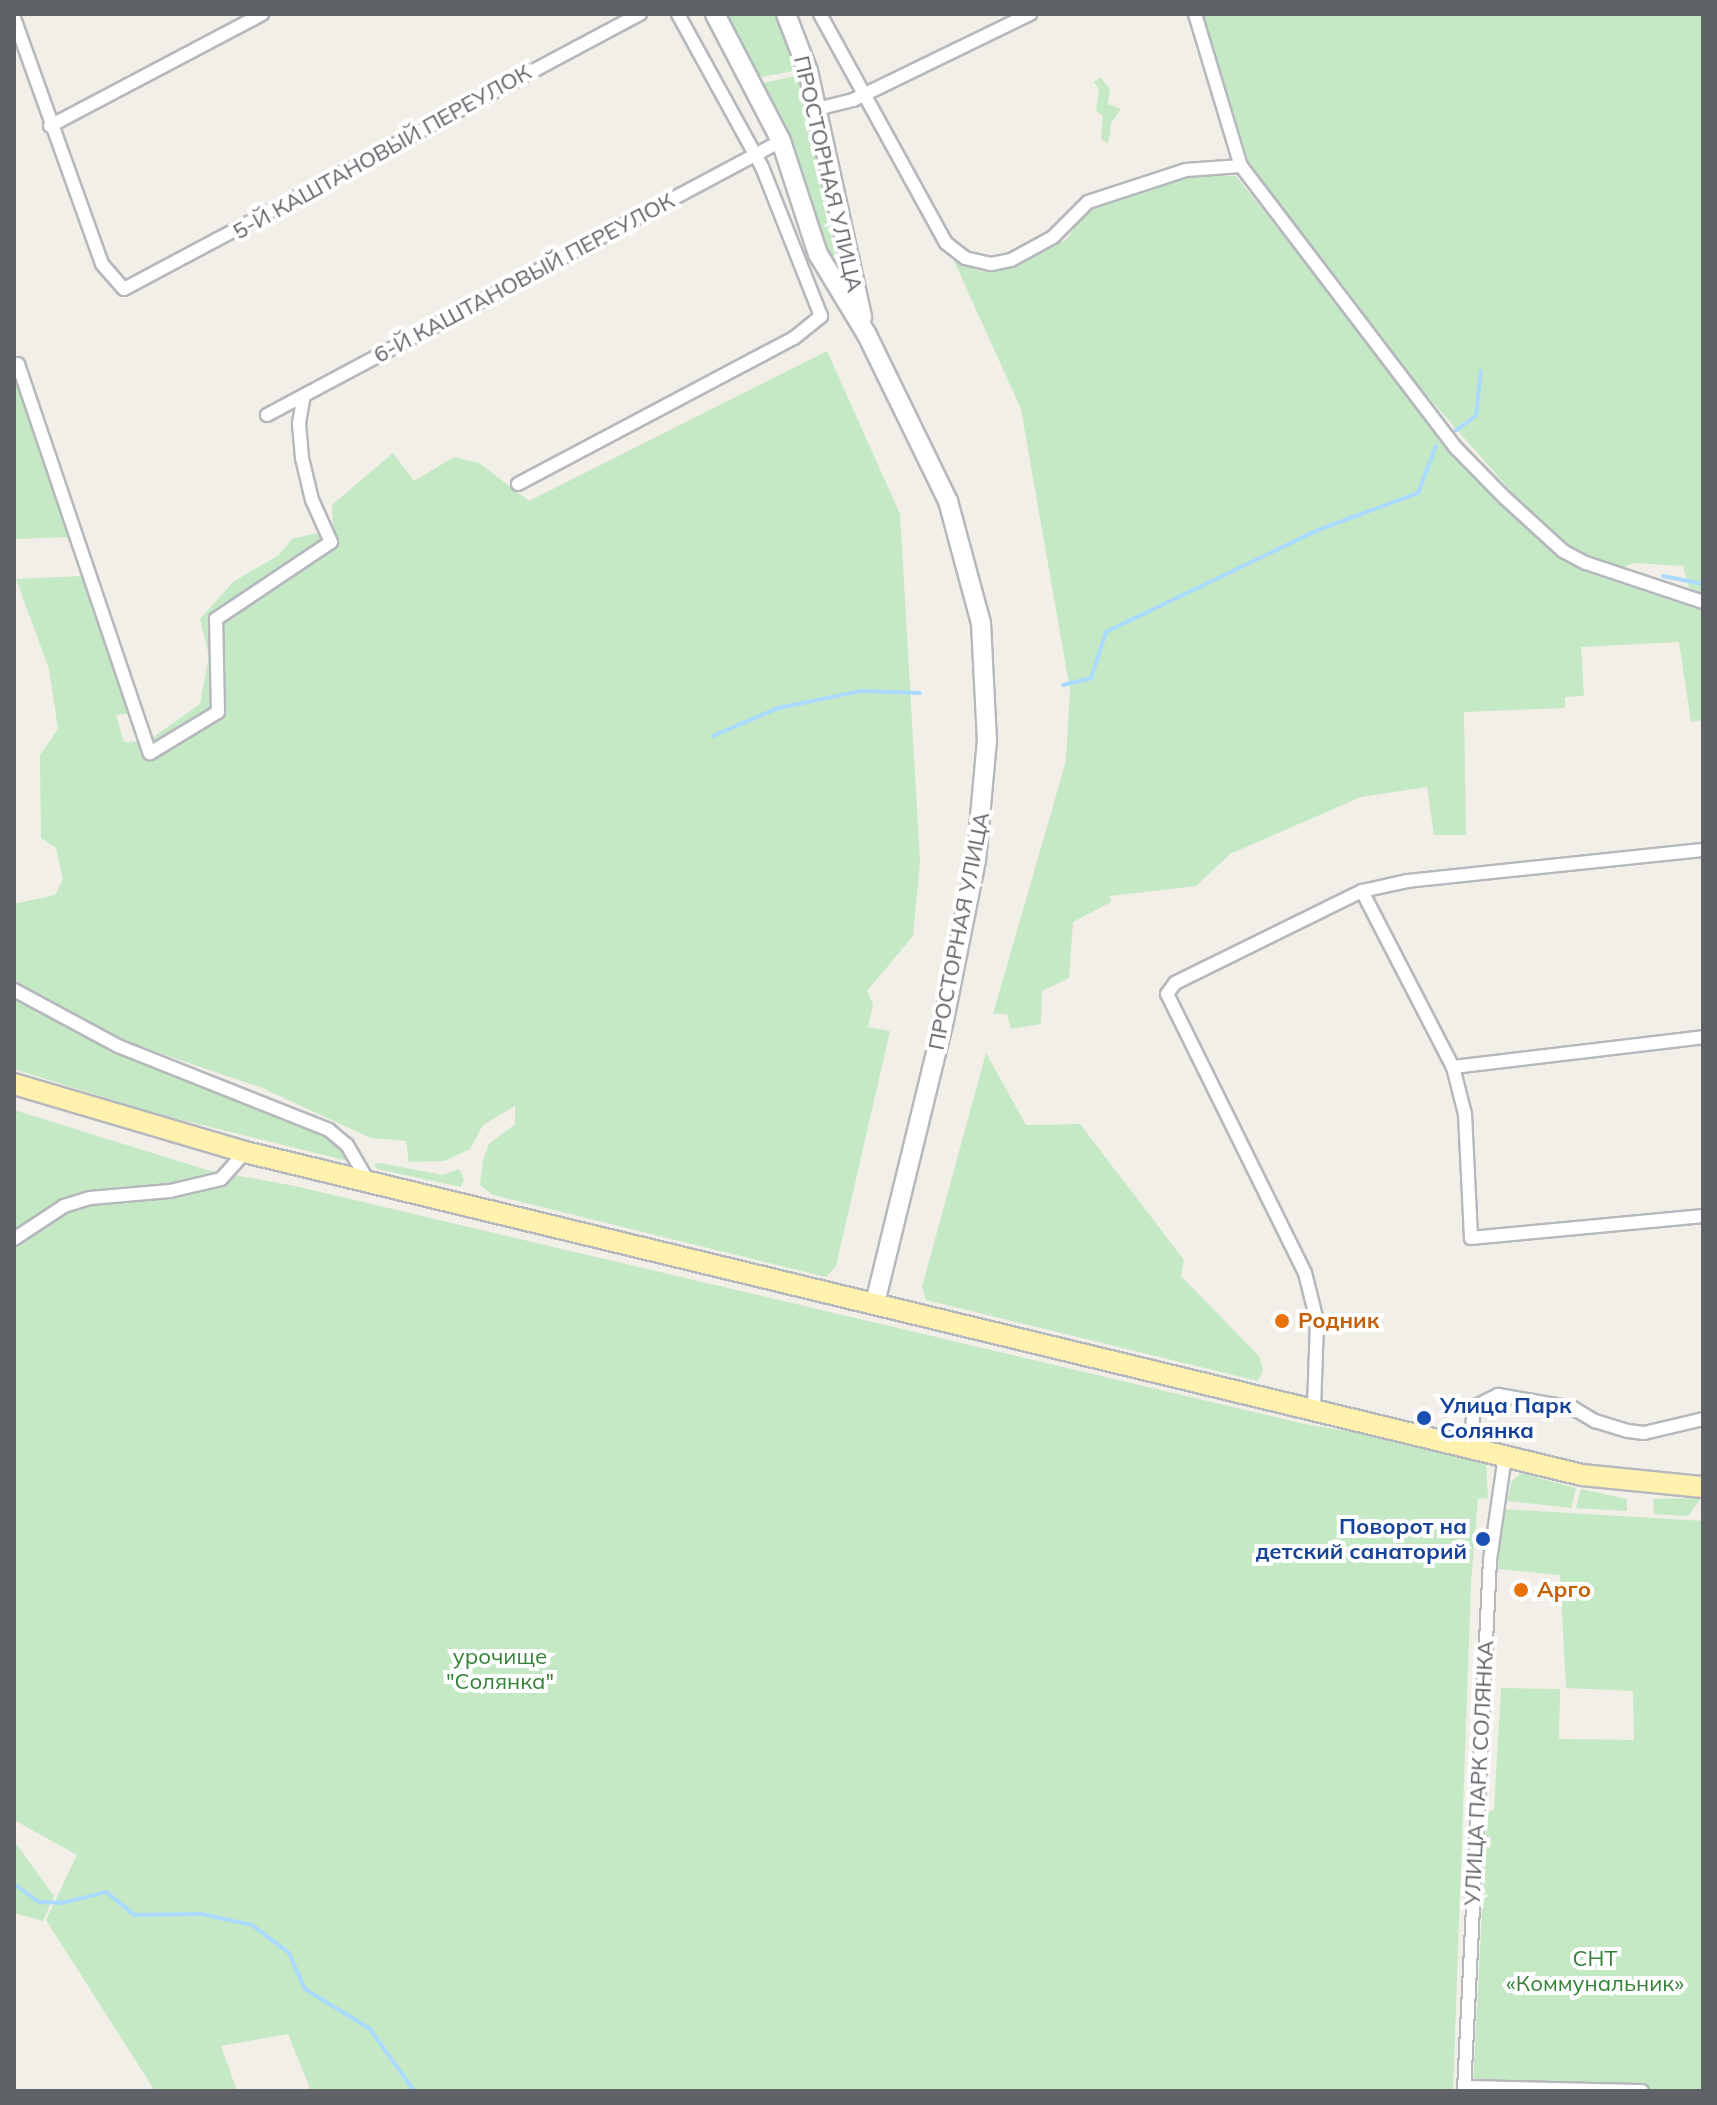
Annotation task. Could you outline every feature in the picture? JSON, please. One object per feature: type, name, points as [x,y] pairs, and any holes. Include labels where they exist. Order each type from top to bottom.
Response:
[{"type":"main road","name":"ПРОСТОРНАЯ УЛИЦА","points":[[715,14],[781,141],[826,269],[867,335],[962,541],[981,623],[987,740],[966,917],[875,1303]]},
{"type":"main road","name":"ПРОСТОРНАЯ УЛИЦА","points":[[786,14],[817,109],[847,260],[867,335]]},
{"type":"main road","points":[[826,269],[840,273],[847,260]]},
{"type":"main road","points":[[14,1084],[245,1152],[1505,1456],[1636,1484],[1703,1487]]},
{"type":"street","points":[[14,18],[50,126],[262,14]]},
{"type":"street","name":"5-Й КАШТАНОВЫЙ ПЕРЕУЛОК","points":[[50,126],[102,264],[124,289],[640,14]]},
{"type":"street","points":[[518,484],[818,324],[821,316],[756,154],[678,14]]},
{"type":"street","points":[[820,14],[946,243],[965,258],[991,264],[1011,260],[1053,237],[1088,202],[1186,170],[1241,166]]},
{"type":"street","points":[[817,109],[866,94],[1030,14]]},
{"type":"street","points":[[1195,14],[1241,166],[1456,448],[1563,551],[1586,563],[1703,602]]},
{"type":"street","name":"6-Й КАШТАНОВЫЙ ПЕРЕУЛОК","points":[[267,415],[781,141]]},
{"type":"street","points":[[18,364],[139,729],[150,753],[218,712],[216,619],[331,542],[312,500],[302,458],[299,423],[304,395]]},
{"type":"street","points":[[1309,1407],[1317,1321],[1305,1273],[1169,1006],[1167,994],[1175,983],[1305,915],[1362,891],[1435,877],[1703,850]]},
{"type":"street","points":[[1362,891],[1453,1067],[1465,1114],[1471,1238],[1703,1216]]},
{"type":"street","points":[[14,990],[118,1046],[329,1130],[347,1145],[368,1181]]},
{"type":"street","points":[[1453,1067],[1703,1037]]},
{"type":"street","points":[[14,1239],[64,1206],[90,1198],[170,1191],[221,1179],[245,1152]]},
{"type":"street","points":[[1471,1446],[1474,1407],[1498,1395],[1573,1408],[1595,1421],[1644,1433],[1703,1419]]},
{"type":"street","name":"УЛИЦА ПАРК СОЛЯНКА","points":[[1464,2089],[1490,1560],[1505,1456]]},
{"type":"street","points":[[1464,2089],[1642,2091]]},
{"type":"green space","points":[[725,14],[775,14],[799,70],[760,77]]},
{"type":"green space","points":[[1203,14],[1703,14],[1703,594],[1690,590],[1683,566],[1634,563],[1619,569],[1566,546],[1539,523],[1399,364],[1251,169]]},
{"type":"green space","points":[[800,75],[835,253],[832,258],[790,141],[763,83]]},
{"type":"green space","points":[[1100,77],[1110,89],[1108,104],[1121,109],[1111,123],[1108,144],[1101,139],[1103,116],[1096,111],[1099,89],[1094,82]]},
{"type":"green space","points":[[1197,174],[1236,176],[1457,456],[1569,563],[1703,610],[1703,720],[1691,722],[1679,642],[1581,647],[1584,696],[1565,697],[1565,708],[1464,712],[1466,835],[1434,835],[1427,787],[1361,797],[1230,854],[1196,886],[1110,896],[1111,902],[1073,922],[1069,978],[1042,991],[1041,1024],[1011,1029],[1007,1014],[993,1014],[1066,761],[1070,690],[1021,409],[954,261],[981,271],[1013,267],[1067,239],[1086,210]]},
{"type":"green space","points":[[827,351],[900,514],[920,861],[913,936],[867,991],[873,1005],[868,1027],[890,1031],[836,1266],[826,1277],[493,1195],[480,1185],[483,1160],[489,1144],[515,1124],[515,1106],[483,1125],[470,1149],[444,1161],[409,1162],[406,1141],[371,1138],[262,1088],[124,1041],[14,981],[14,904],[55,895],[63,879],[56,848],[41,838],[40,755],[58,729],[49,669],[16,579],[83,576],[130,713],[116,715],[124,742],[148,741],[200,704],[209,656],[200,619],[233,582],[279,555],[292,539],[333,529],[332,505],[393,453],[414,481],[454,457],[479,463],[529,501]]},
{"type":"green space","points":[[14,377],[69,537],[14,539]]},
{"type":"green space","points":[[14,996],[118,1051],[329,1135],[348,1161],[154,1113],[14,1069]]},
{"type":"green space","points":[[986,1053],[1026,1125],[1080,1124],[1184,1260],[1181,1276],[1259,1356],[1263,1370],[1258,1381],[926,1300],[922,1287]]},
{"type":"green space","name":"урочище \"Солянка\"","points":[[14,1110],[207,1170],[295,1186],[1305,1424],[1416,1443],[1486,1464],[1488,1498],[1478,1499],[1471,1583],[1453,2091],[311,2091],[288,2034],[221,2046],[237,2091],[155,2091],[46,1920],[77,1855],[14,1820]]},
{"type":"green space","points":[[374,1164],[443,1175],[459,1169],[464,1179],[461,1187],[377,1169]]},
{"type":"green space","points":[[1521,1473],[1576,1488],[1571,1508],[1507,1501],[1512,1481]]},
{"type":"green space","points":[[1581,1489],[1627,1499],[1627,1511],[1576,1508]]},
{"type":"green space","points":[[1701,1498],[1688,1516],[1654,1514],[1653,1499]]},
{"type":"green space","name":"СНТ «Коммунальник»","points":[[1502,1509],[1703,1521],[1703,2091],[1473,2086],[1487,1814],[1494,1809],[1501,1688],[1560,1689],[1559,1739],[1634,1740],[1633,1691],[1566,1688],[1560,1575],[1498,1569]]},
{"type":"green space","points":[[14,1841],[54,1896],[43,1921],[14,1913]]},
{"type":"waterway","points":[[1455,431],[1476,416],[1481,371]]},
{"type":"waterway","points":[[1063,685],[1091,678],[1106,632],[1318,530],[1418,493],[1436,446]]},
{"type":"waterway","points":[[1663,576],[1703,584]]},
{"type":"waterway","points":[[713,736],[778,708],[861,691],[920,693]]},
{"type":"waterway","points":[[14,1884],[39,1902],[62,1903],[106,1892],[134,1915],[201,1914],[252,1925],[289,1953],[305,1989],[370,2029],[414,2091]]},
{"type":"place","name":"Родник","points":[[1282,1321]]},
{"type":"place","name":"Улица Парк Солянка","points":[[1424,1418]]},
{"type":"place","name":"Поворот на детский санаторий","points":[[1483,1539]]},
{"type":"place","name":"Арго","points":[[1521,1590]]}]
